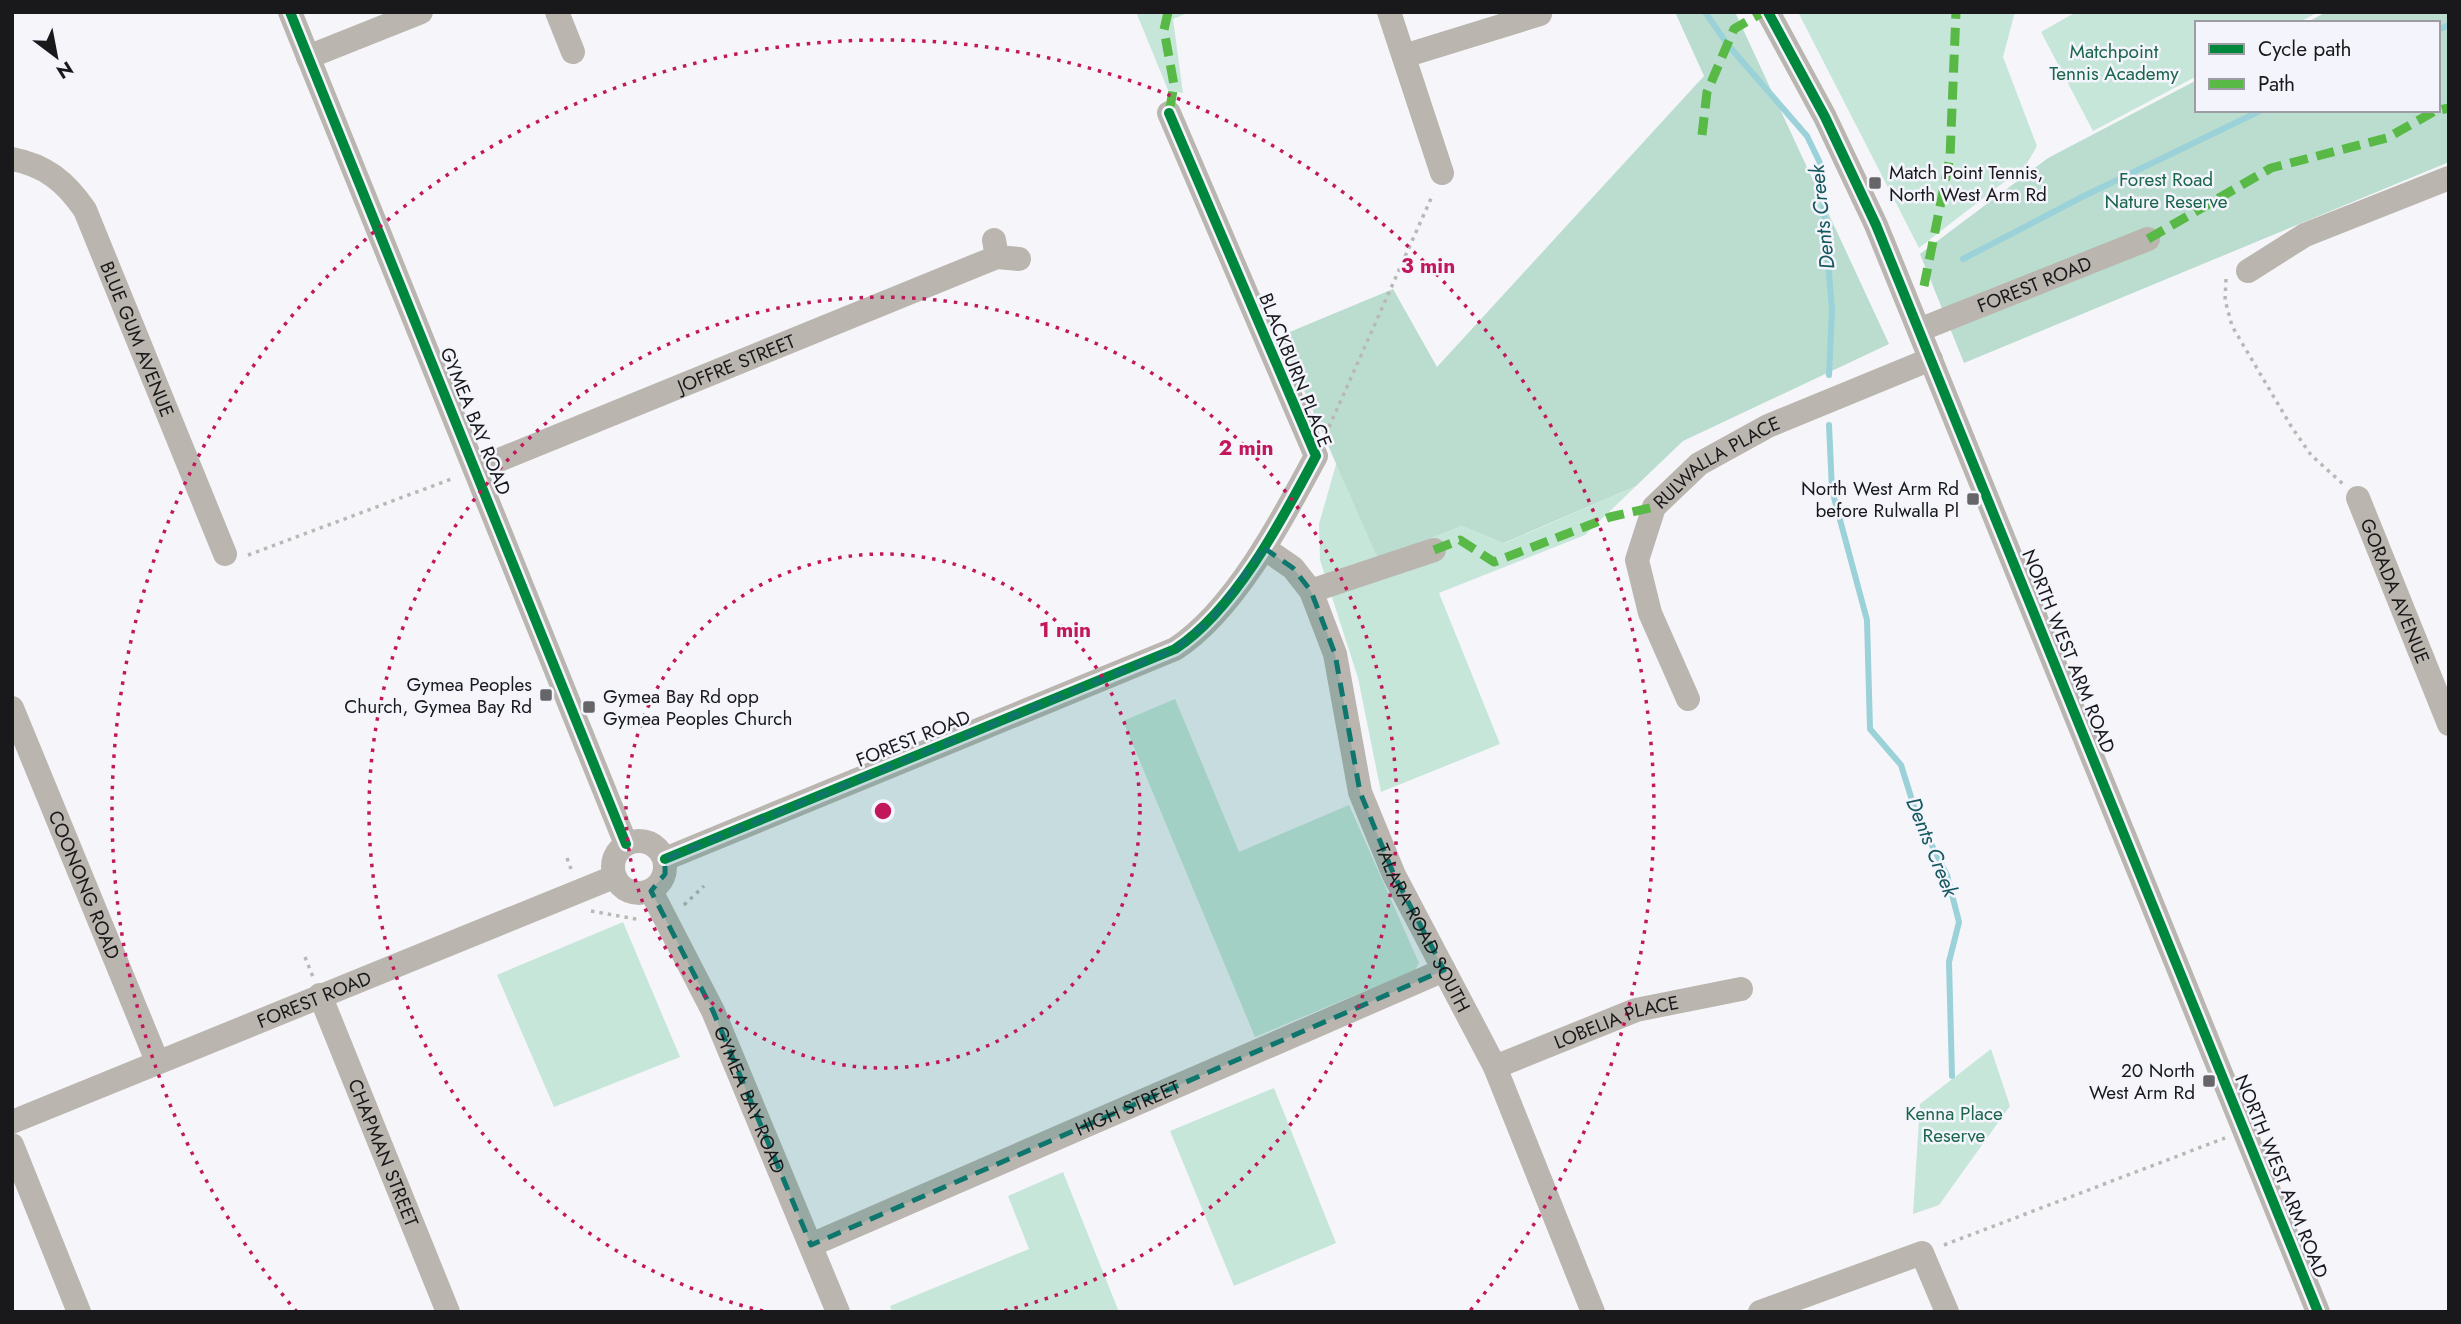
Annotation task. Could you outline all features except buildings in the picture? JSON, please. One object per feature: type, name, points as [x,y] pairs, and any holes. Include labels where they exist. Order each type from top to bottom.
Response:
[{"type":"street","name":"GYMEA BAY ROAD","points":[[290,12],[626,844]]},
{"type":"street","points":[[308,57],[421,12]]},
{"type":"street","points":[[556,12],[573,52]]},
{"type":"street","points":[[1388,12],[1442,173]]},
{"type":"street","name":"NORTH WEST ARM ROAD","points":[[1768,12],[1851,170],[1919,330],[2318,1312]]},
{"type":"street","points":[[1404,56],[1541,14]]},
{"type":"street","name":"BLACKBURN PLACE","points":[[1169,113],[1316,456],[1264,548],[1212,618],[1175,649]]},
{"type":"street","name":"BLUE GUM AVENUE","points":[[12,159],[32,162],[62,180],[85,210],[225,554]]},
{"type":"street","points":[[2248,271],[2305,235],[2449,178]]},
{"type":"street","name":"FOREST ROAD","points":[[1919,330],[2148,239]]},
{"type":"street","name":"JOFFRE STREET","points":[[477,470],[1003,252]]},
{"type":"street","name":"RULWALLA PLACE","points":[[1688,699],[1650,612],[1637,560],[1654,507],[1699,464],[1768,426],[1931,359]]},
{"type":"street","name":"GORADA AVENUE","points":[[2358,498],[2449,724]]},
{"type":"street","name":"TALARA ROAD SOUTH","points":[[1264,548],[1293,568],[1311,591],[1335,654],[1360,792],[1394,875],[1494,1067],[1593,1312]]},
{"type":"street","points":[[1311,591],[1434,550]]},
{"type":"street","name":"FOREST ROAD","points":[[664,859],[1175,649]]},
{"type":"street","name":"COONONG ROAD","points":[[12,708],[158,1061]]},
{"type":"street","points":[[645,841],[653,844],[664,859],[662,881],[651,891],[642,894],[625,890],[614,877],[615,855],[626,844],[645,841]]},
{"type":"street","name":"FOREST ROAD","points":[[12,1122],[614,877]]},
{"type":"street","name":"GYMEA BAY ROAD","points":[[651,891],[713,1011],[838,1312]]},
{"type":"street","name":"HIGH STREET","points":[[811,1245],[1444,970]]},
{"type":"street","name":"LOBELIA PLACE","points":[[1494,1067],[1636,1010],[1741,989]]},
{"type":"street","name":"CHAPMAN STREET","points":[[320,995],[448,1312]]},
{"type":"street","points":[[12,1145],[79,1312]]},
{"type":"street","points":[[1760,1312],[1922,1253],[1947,1312]]},
{"type":"path","points":[[1316,456],[1442,173]]},
{"type":"path","points":[[2248,271],[2224,280],[2225,300],[2232,326],[2311,454],[2358,498]]},
{"type":"path","points":[[225,554],[251,555],[477,470]]},
{"type":"path","points":[[567,858],[571,869]]},
{"type":"path","points":[[586,907],[592,912],[628,920]]},
{"type":"path","points":[[1922,1253],[2227,1137]]},
{"type":"highlighted area","points":[[1264,548],[1293,568],[1311,591],[1335,654],[1360,792],[1394,875],[1444,970],[811,1245],[713,1011],[651,891],[665,874],[665,859],[1175,649],[1212,618]]},
{"type":"green space","points":[[1136,12],[1190,12],[1173,19],[1183,93],[1168,90]]},
{"type":"green space","points":[[1675,12],[1735,12],[1889,344],[1683,441],[1636,486],[1504,543],[1462,526],[1378,559],[1280,336],[1393,289],[1437,367],[1704,76]]},
{"type":"green space","points":[[1798,12],[2015,12],[2003,57],[2037,146],[2026,165],[1919,248]]},
{"type":"green space","name":"Matchpoint Tennis Academy","points":[[2076,12],[2318,12],[2302,21],[2195,21],[2195,77],[2093,131],[2041,32]]},
{"type":"green space","name":"Forest Road Nature Reserve","points":[[2326,12],[2449,12],[2449,162],[1964,363],[1920,254],[2048,158],[2195,81],[2195,112],[2440,112],[2440,21],[2310,21]]},
{"type":"green space","points":[[1337,461],[1378,559],[1462,526],[1505,543],[1636,486],[1585,535],[1439,593],[1500,744],[1381,792],[1358,678],[1320,560],[1319,524]]},
{"type":"green space","points":[[1175,699],[1239,852],[1349,805],[1419,963],[1415,970],[1255,1037],[1123,721]]},
{"type":"green space","points":[[623,922],[680,1057],[554,1107],[497,975]]},
{"type":"green space","name":"Kenna Place Reserve","points":[[1991,1049],[2010,1106],[1939,1205],[1913,1214],[1920,1104]]},
{"type":"green space","points":[[1274,1088],[1336,1243],[1234,1286],[1170,1131]]},
{"type":"green space","points":[[1063,1172],[1119,1312],[892,1312],[890,1306],[1029,1249],[1008,1196]]},
{"type":"waterway","name":"Dents Creek","points":[[1705,12],[1728,45],[1807,136],[1820,163],[1832,310],[1829,375]]},
{"type":"waterway","points":[[2440,29],[2449,25]]},
{"type":"waterway","points":[[1963,259],[2082,197],[2258,112]]},
{"type":"waterway","name":"Dents Creek","points":[[1829,425],[1832,490],[1867,620],[1870,729],[1901,765],[1917,816],[1947,875],[1959,922],[1949,962],[1952,1076]]},
{"type":"marked path","points":[[1168,12],[1164,30],[1174,85],[1169,113]]},
{"type":"marked path","points":[[1702,135],[1707,92],[1734,29],[1763,12]]},
{"type":"marked path","points":[[1924,286],[1950,157],[1956,12]]},
{"type":"marked path","points":[[2440,110],[2449,108]]},
{"type":"marked path","points":[[2148,239],[2271,168],[2387,138],[2433,112]]},
{"type":"marked path","points":[[1434,550],[1460,540],[1494,562],[1610,517],[1654,507]]},
{"type":"cycle path","points":[[290,12],[626,844]]},
{"type":"cycle path","points":[[1768,12],[1825,117],[1876,225],[2318,1312]]},
{"type":"cycle path","points":[[665,859],[1175,649],[1218,611],[1256,561],[1316,456],[1169,113]]},
{"type":"place","name":"Match Point Tennis, North West Arm Rd","points":[[1875,183]]},
{"type":"place","name":"North West Arm Rd before Rulwalla Pl","points":[[1973,499]]},
{"type":"place","name":"Gymea Peoples Church, Gymea Bay Rd","points":[[546,695]]},
{"type":"place","name":"Gymea Bay Rd opp Gymea Peoples Church","points":[[589,707]]},
{"type":"place","name":"20 North West Arm Rd","points":[[2209,1081]]}]
